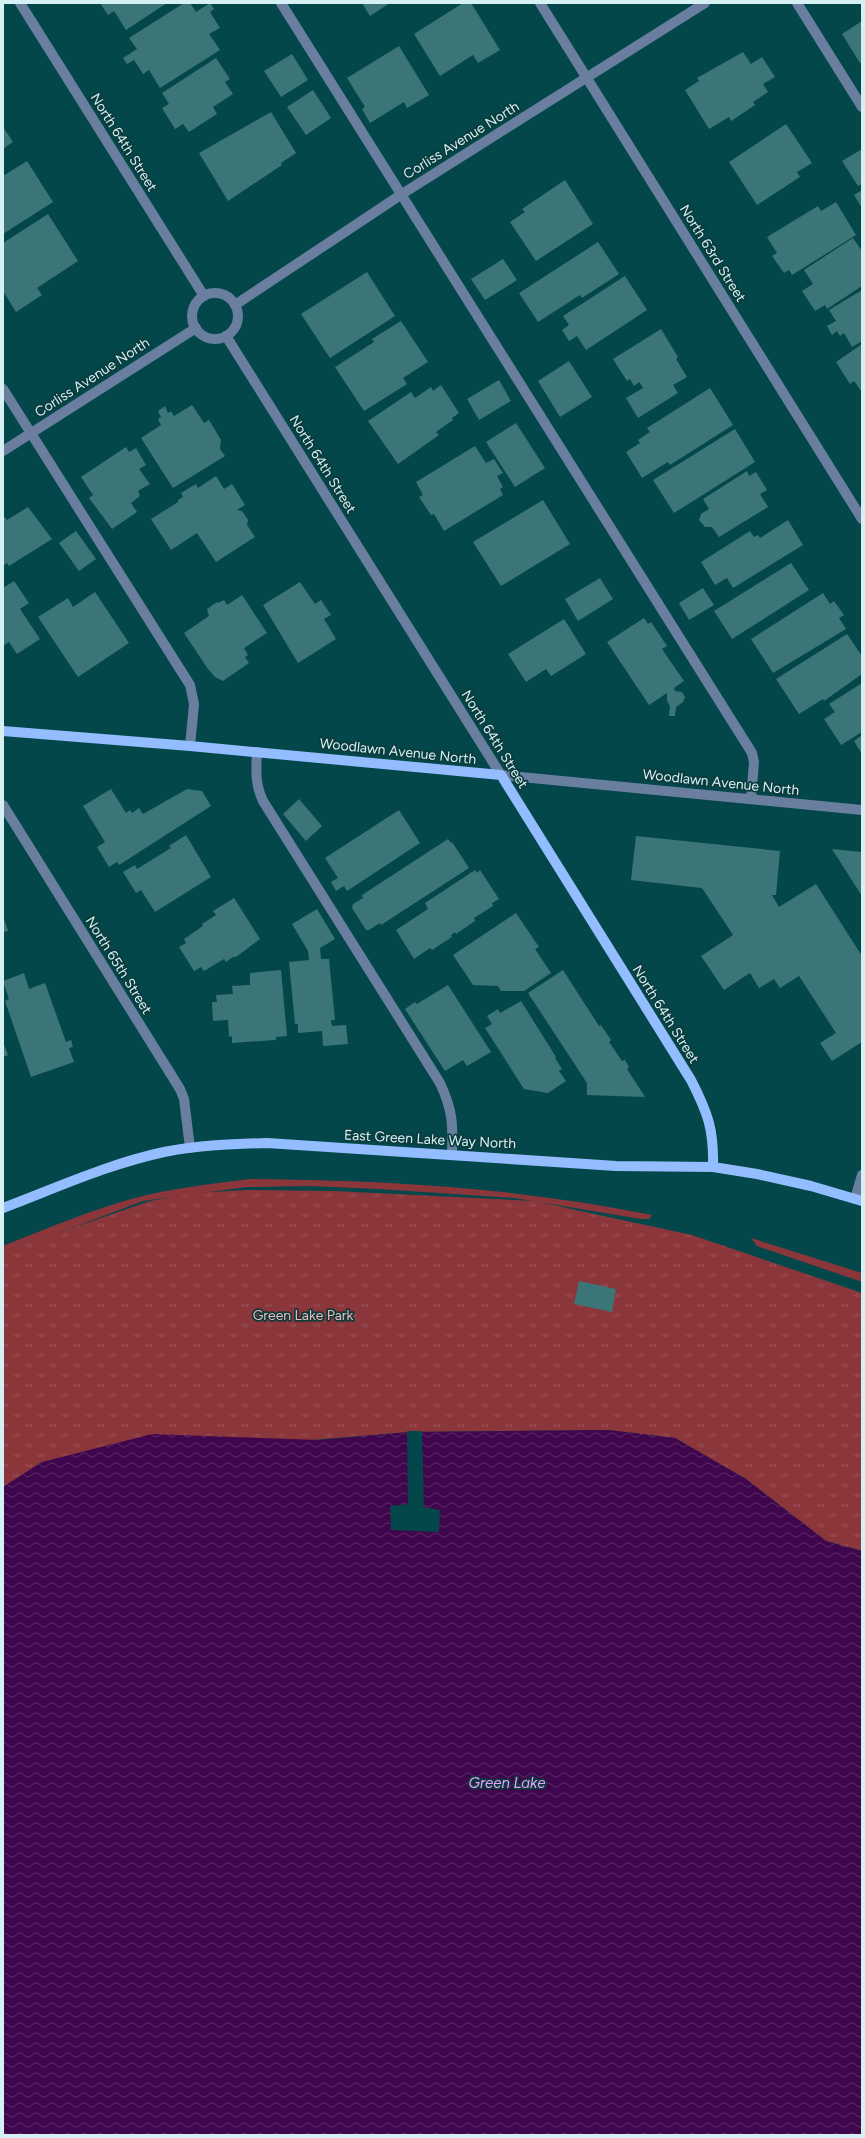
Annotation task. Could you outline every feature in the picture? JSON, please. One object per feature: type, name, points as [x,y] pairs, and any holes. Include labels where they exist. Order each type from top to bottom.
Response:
[{"type":"main road","name":"Woodlawn Avenue North","points":[[3,731],[190,746],[501,775]]},
{"type":"main road","name":"North 64th Street","points":[[501,775],[691,1080],[709,1118],[713,1147],[713,1167]]},
{"type":"main road","name":"East Green Lake Way North","points":[[3,1208],[118,1165],[164,1152],[190,1148],[267,1144],[452,1154],[616,1166],[713,1167],[764,1176],[858,1200]]},
{"type":"street","name":"North 64th Street","points":[[20,3],[204,296]]},
{"type":"street","points":[[281,3],[752,753],[754,762],[751,799]]},
{"type":"street","name":"North 63rd Street","points":[[540,3],[862,519]]},
{"type":"street","name":"Corliss Avenue North","points":[[235,305],[402,194],[705,3]]},
{"type":"street","points":[[797,3],[862,107]]},
{"type":"street","points":[[213,293],[228,296],[235,305],[238,316],[236,324],[226,336],[211,338],[204,335],[196,328],[193,318],[193,311],[196,304],[204,296],[213,293]]},
{"type":"street","name":"Corliss Avenue North","points":[[3,451],[196,328]]},
{"type":"street","name":"North 64th Street","points":[[226,336],[501,775]]},
{"type":"street","points":[[3,389],[190,685],[194,704],[190,746]]},
{"type":"street","points":[[257,752],[255,776],[257,789],[263,801],[440,1083],[450,1104],[453,1122],[452,1154]]},
{"type":"street","name":"Woodlawn Avenue North","points":[[501,775],[862,810]]},
{"type":"street","name":"North 65th Street","points":[[3,805],[180,1089],[184,1099],[190,1148]]},
{"type":"street","points":[[858,1200],[862,1175]]},
{"type":"green space","points":[[250,1179],[351,1181],[452,1187],[552,1198],[652,1215],[649,1219],[641,1219],[514,1198],[310,1186],[247,1187],[143,1201],[3,1254],[3,1246],[101,1208],[177,1189]]},
{"type":"green space","name":"Green Lake Park","points":[[246,1190],[335,1191],[534,1201],[692,1235],[862,1293],[862,1551],[826,1541],[746,1479],[675,1438],[608,1430],[409,1432],[42,1462],[3,1487],[3,1252],[150,1201],[194,1193]]},
{"type":"green space","points":[[751,1238],[862,1273],[862,1282],[757,1246]]},
{"type":"water","name":"Green Lake","points":[[608,1430],[675,1438],[746,1479],[826,1541],[862,1551],[862,2135],[3,2135],[3,1487],[42,1462],[152,1434],[318,1440],[409,1432]]},
{"type":"pier","points":[[407,1431],[422,1431],[424,1507],[440,1510],[439,1532],[391,1530],[390,1506],[408,1504]]},
{"type":"building","points":[[100,3],[167,3],[126,30],[114,11],[108,15]]},
{"type":"building","points":[[184,3],[190,3],[196,12],[210,3],[214,9],[210,12],[220,28],[209,34],[220,50],[160,88],[149,70],[143,74],[134,60],[127,64],[123,58],[137,49],[129,38]]},
{"type":"building","points":[[362,3],[390,3],[370,16]]},
{"type":"building","points":[[463,3],[471,3],[500,50],[478,63],[473,55],[440,76],[414,34]]},
{"type":"building","points":[[862,21],[862,62],[860,63],[842,34]]},
{"type":"building","points":[[399,46],[429,95],[407,108],[404,102],[370,123],[362,109],[365,107],[347,78]]},
{"type":"building","points":[[743,52],[751,64],[762,57],[775,77],[763,84],[768,92],[753,102],[755,105],[731,121],[729,117],[709,129],[685,90],[699,81],[697,78]]},
{"type":"building","points":[[292,54],[308,80],[281,97],[264,71]]},
{"type":"building","points":[[216,58],[230,79],[225,82],[233,94],[213,107],[217,114],[189,132],[183,124],[175,129],[162,108],[169,104],[162,93]]},
{"type":"building","points":[[313,90],[331,118],[306,135],[287,107]]},
{"type":"building","points":[[271,112],[296,153],[281,163],[282,165],[228,201],[199,153]]},
{"type":"building","points":[[786,124],[812,163],[797,172],[800,177],[757,205],[729,162]]},
{"type":"building","points":[[3,127],[13,142],[3,149]]},
{"type":"building","points":[[862,149],[862,184],[858,186],[842,161]]},
{"type":"building","points":[[27,161],[53,202],[3,234],[3,176]]},
{"type":"building","points":[[565,180],[593,224],[536,261],[510,222],[525,212],[522,209]]},
{"type":"building","points":[[862,190],[862,208],[854,195]]},
{"type":"building","points":[[836,202],[856,235],[792,275],[789,270],[784,273],[772,256],[777,253],[767,237],[818,206],[821,211]]},
{"type":"building","points":[[48,214],[78,261],[37,288],[42,295],[16,312],[3,291],[3,243]]},
{"type":"building","points":[[853,238],[862,251],[862,286],[827,309],[825,305],[815,311],[802,291],[813,284],[804,270]]},
{"type":"building","points":[[598,242],[619,274],[582,298],[580,295],[538,322],[519,293]]},
{"type":"building","points":[[503,259],[517,280],[485,300],[471,279]]},
{"type":"building","points":[[367,272],[395,316],[330,358],[301,314]]},
{"type":"building","points":[[625,276],[647,310],[586,350],[577,336],[569,341],[562,330],[569,325],[563,316]]},
{"type":"building","points":[[862,290],[862,341],[852,347],[844,333],[840,336],[837,331],[832,335],[827,326],[836,321],[829,310]]},
{"type":"building","points":[[401,321],[428,362],[403,378],[407,384],[364,411],[335,367],[374,342],[372,339]]},
{"type":"building","points":[[661,329],[678,357],[676,359],[687,377],[673,385],[678,393],[638,418],[626,398],[643,388],[639,382],[634,386],[630,379],[627,381],[613,359]]},
{"type":"building","points":[[862,344],[862,392],[854,381],[850,384],[836,362]]},
{"type":"building","points":[[569,361],[592,397],[560,417],[538,381]]},
{"type":"building","points":[[499,380],[511,401],[479,420],[467,399]]},
{"type":"building","points":[[441,385],[459,413],[452,418],[453,420],[436,432],[439,435],[398,464],[368,421],[411,392],[415,398],[431,387],[433,391]]},
{"type":"building","points":[[710,388],[733,425],[670,465],[668,462],[642,478],[626,452],[640,443],[638,440],[650,432],[647,428]]},
{"type":"building","points":[[192,405],[204,423],[209,420],[221,440],[220,449],[225,456],[173,488],[141,438],[161,425],[158,419],[161,417],[158,411],[165,406],[168,413],[171,411],[174,416]]},
{"type":"building","points":[[516,423],[545,468],[515,487],[486,442]]},
{"type":"building","points":[[735,429],[755,462],[674,513],[653,480]]},
{"type":"building","points":[[475,446],[486,463],[494,459],[503,473],[497,476],[503,487],[500,489],[503,495],[444,531],[434,514],[431,515],[419,497],[423,495],[416,482]]},
{"type":"building","points":[[126,447],[129,452],[136,448],[146,465],[139,469],[150,484],[138,491],[140,496],[131,503],[137,512],[112,529],[89,498],[93,495],[81,477]]},
{"type":"building","points":[[747,471],[749,476],[756,472],[767,490],[760,494],[768,507],[719,537],[712,527],[705,527],[699,520],[701,514],[709,509],[703,499]]},
{"type":"building","points":[[216,476],[224,489],[232,484],[245,505],[237,510],[242,511],[248,520],[247,525],[255,537],[216,562],[197,533],[171,550],[151,519],[178,502],[178,500],[183,497],[181,493],[196,484],[198,488]]},
{"type":"building","points":[[543,500],[570,544],[501,586],[473,542]]},
{"type":"building","points":[[28,507],[52,539],[9,566],[7,563],[3,566],[3,515],[7,520]]},
{"type":"building","points":[[788,520],[803,545],[733,588],[727,578],[715,585],[701,562],[750,531],[754,537],[758,535],[760,538]]},
{"type":"building","points":[[76,531],[96,559],[79,571],[59,543]]},
{"type":"building","points":[[791,563],[809,590],[732,639],[714,611]]},
{"type":"building","points":[[600,578],[613,599],[578,621],[565,599]]},
{"type":"building","points":[[14,581],[29,603],[20,609],[40,639],[17,654],[9,642],[3,646],[3,588]]},
{"type":"building","points":[[300,582],[315,604],[321,600],[331,615],[324,619],[336,639],[298,663],[263,605]]},
{"type":"building","points":[[703,588],[714,605],[689,620],[679,603]]},
{"type":"building","points":[[95,592],[129,643],[78,677],[38,617],[68,598],[73,607]]},
{"type":"building","points":[[823,593],[830,604],[834,601],[844,615],[839,618],[846,629],[773,673],[751,639]]},
{"type":"building","points":[[242,595],[267,633],[244,648],[248,655],[245,657],[249,663],[223,681],[215,677],[208,669],[184,633],[209,616],[207,609],[217,602],[218,603],[224,600],[227,605]]},
{"type":"building","points":[[644,618],[648,624],[651,622],[667,646],[662,649],[684,681],[674,688],[675,691],[682,692],[685,697],[683,702],[676,707],[675,716],[669,716],[670,706],[667,701],[667,693],[649,705],[607,642]]},
{"type":"building","points":[[564,619],[586,654],[551,676],[546,669],[526,682],[508,654]]},
{"type":"building","points":[[847,634],[862,656],[862,674],[824,701],[823,699],[799,714],[776,679]]},
{"type":"building","points":[[862,683],[862,732],[841,745],[824,719],[835,712],[829,704]]},
{"type":"building","points":[[862,735],[862,754],[854,741]]},
{"type":"building","points":[[111,789],[126,813],[130,810],[132,813],[139,808],[143,814],[187,789],[202,791],[211,806],[119,865],[117,862],[109,867],[97,847],[105,842],[83,806]]},
{"type":"building","points":[[299,799],[322,826],[306,841],[283,814]]},
{"type":"building","points":[[399,810],[420,843],[347,891],[344,886],[336,891],[331,882],[338,878],[325,858]]},
{"type":"building","points":[[186,835],[211,877],[155,912],[141,890],[136,893],[123,872],[135,865],[137,869],[171,848],[169,846]]},
{"type":"building","points":[[636,836],[780,851],[776,895],[772,895],[779,907],[816,884],[862,956],[862,1042],[832,1061],[820,1043],[836,1033],[799,976],[780,988],[774,979],[759,988],[750,973],[724,990],[701,956],[733,935],[702,888],[631,880]]},
{"type":"building","points":[[448,839],[451,843],[452,842],[469,868],[381,925],[380,923],[369,930],[366,930],[352,908],[353,904],[363,898],[362,895]]},
{"type":"building","points":[[832,849],[862,852],[862,896]]},
{"type":"building","points":[[475,870],[477,873],[480,870],[499,899],[492,903],[493,906],[474,918],[475,921],[456,934],[455,932],[451,935],[452,937],[432,950],[430,948],[414,959],[396,930],[428,909],[425,903]]},
{"type":"building","points":[[234,898],[260,939],[236,957],[233,957],[226,962],[224,959],[204,971],[201,967],[194,971],[179,947],[186,943],[184,939],[216,915],[213,911]]},
{"type":"building","points":[[317,909],[335,939],[320,948],[321,959],[329,959],[335,1020],[331,1020],[332,1026],[346,1025],[348,1044],[323,1046],[322,1031],[298,1033],[298,1024],[295,1024],[289,962],[309,960],[308,951],[292,924]]},
{"type":"building","points":[[516,913],[539,947],[535,949],[551,973],[524,991],[501,991],[498,986],[473,985],[453,955]]},
{"type":"building","points":[[3,916],[8,931],[3,932]]},
{"type":"building","points":[[281,970],[287,1036],[276,1037],[276,1040],[232,1043],[232,1036],[229,1037],[228,1020],[213,1021],[212,1002],[217,1002],[216,995],[233,994],[232,986],[250,985],[250,973]]},
{"type":"building","points":[[563,970],[599,1026],[601,1025],[611,1040],[609,1042],[622,1061],[625,1060],[629,1067],[627,1069],[645,1097],[587,1095],[587,1083],[528,993]]},
{"type":"building","points":[[24,973],[29,989],[45,983],[66,1042],[71,1040],[73,1047],[69,1048],[74,1062],[31,1077],[5,1001],[9,999],[3,981]]},
{"type":"building","points":[[448,985],[491,1052],[467,1066],[463,1060],[445,1071],[405,1009],[415,1002],[417,1004]]},
{"type":"building","points":[[521,1001],[556,1057],[555,1058],[562,1069],[559,1071],[566,1081],[548,1093],[524,1089],[485,1028],[492,1024],[487,1016],[498,1009],[500,1013]]},
{"type":"building","points":[[3,1042],[8,1055],[3,1057]]},
{"type":"building","points":[[579,1281],[616,1289],[612,1312],[574,1304]]}]
